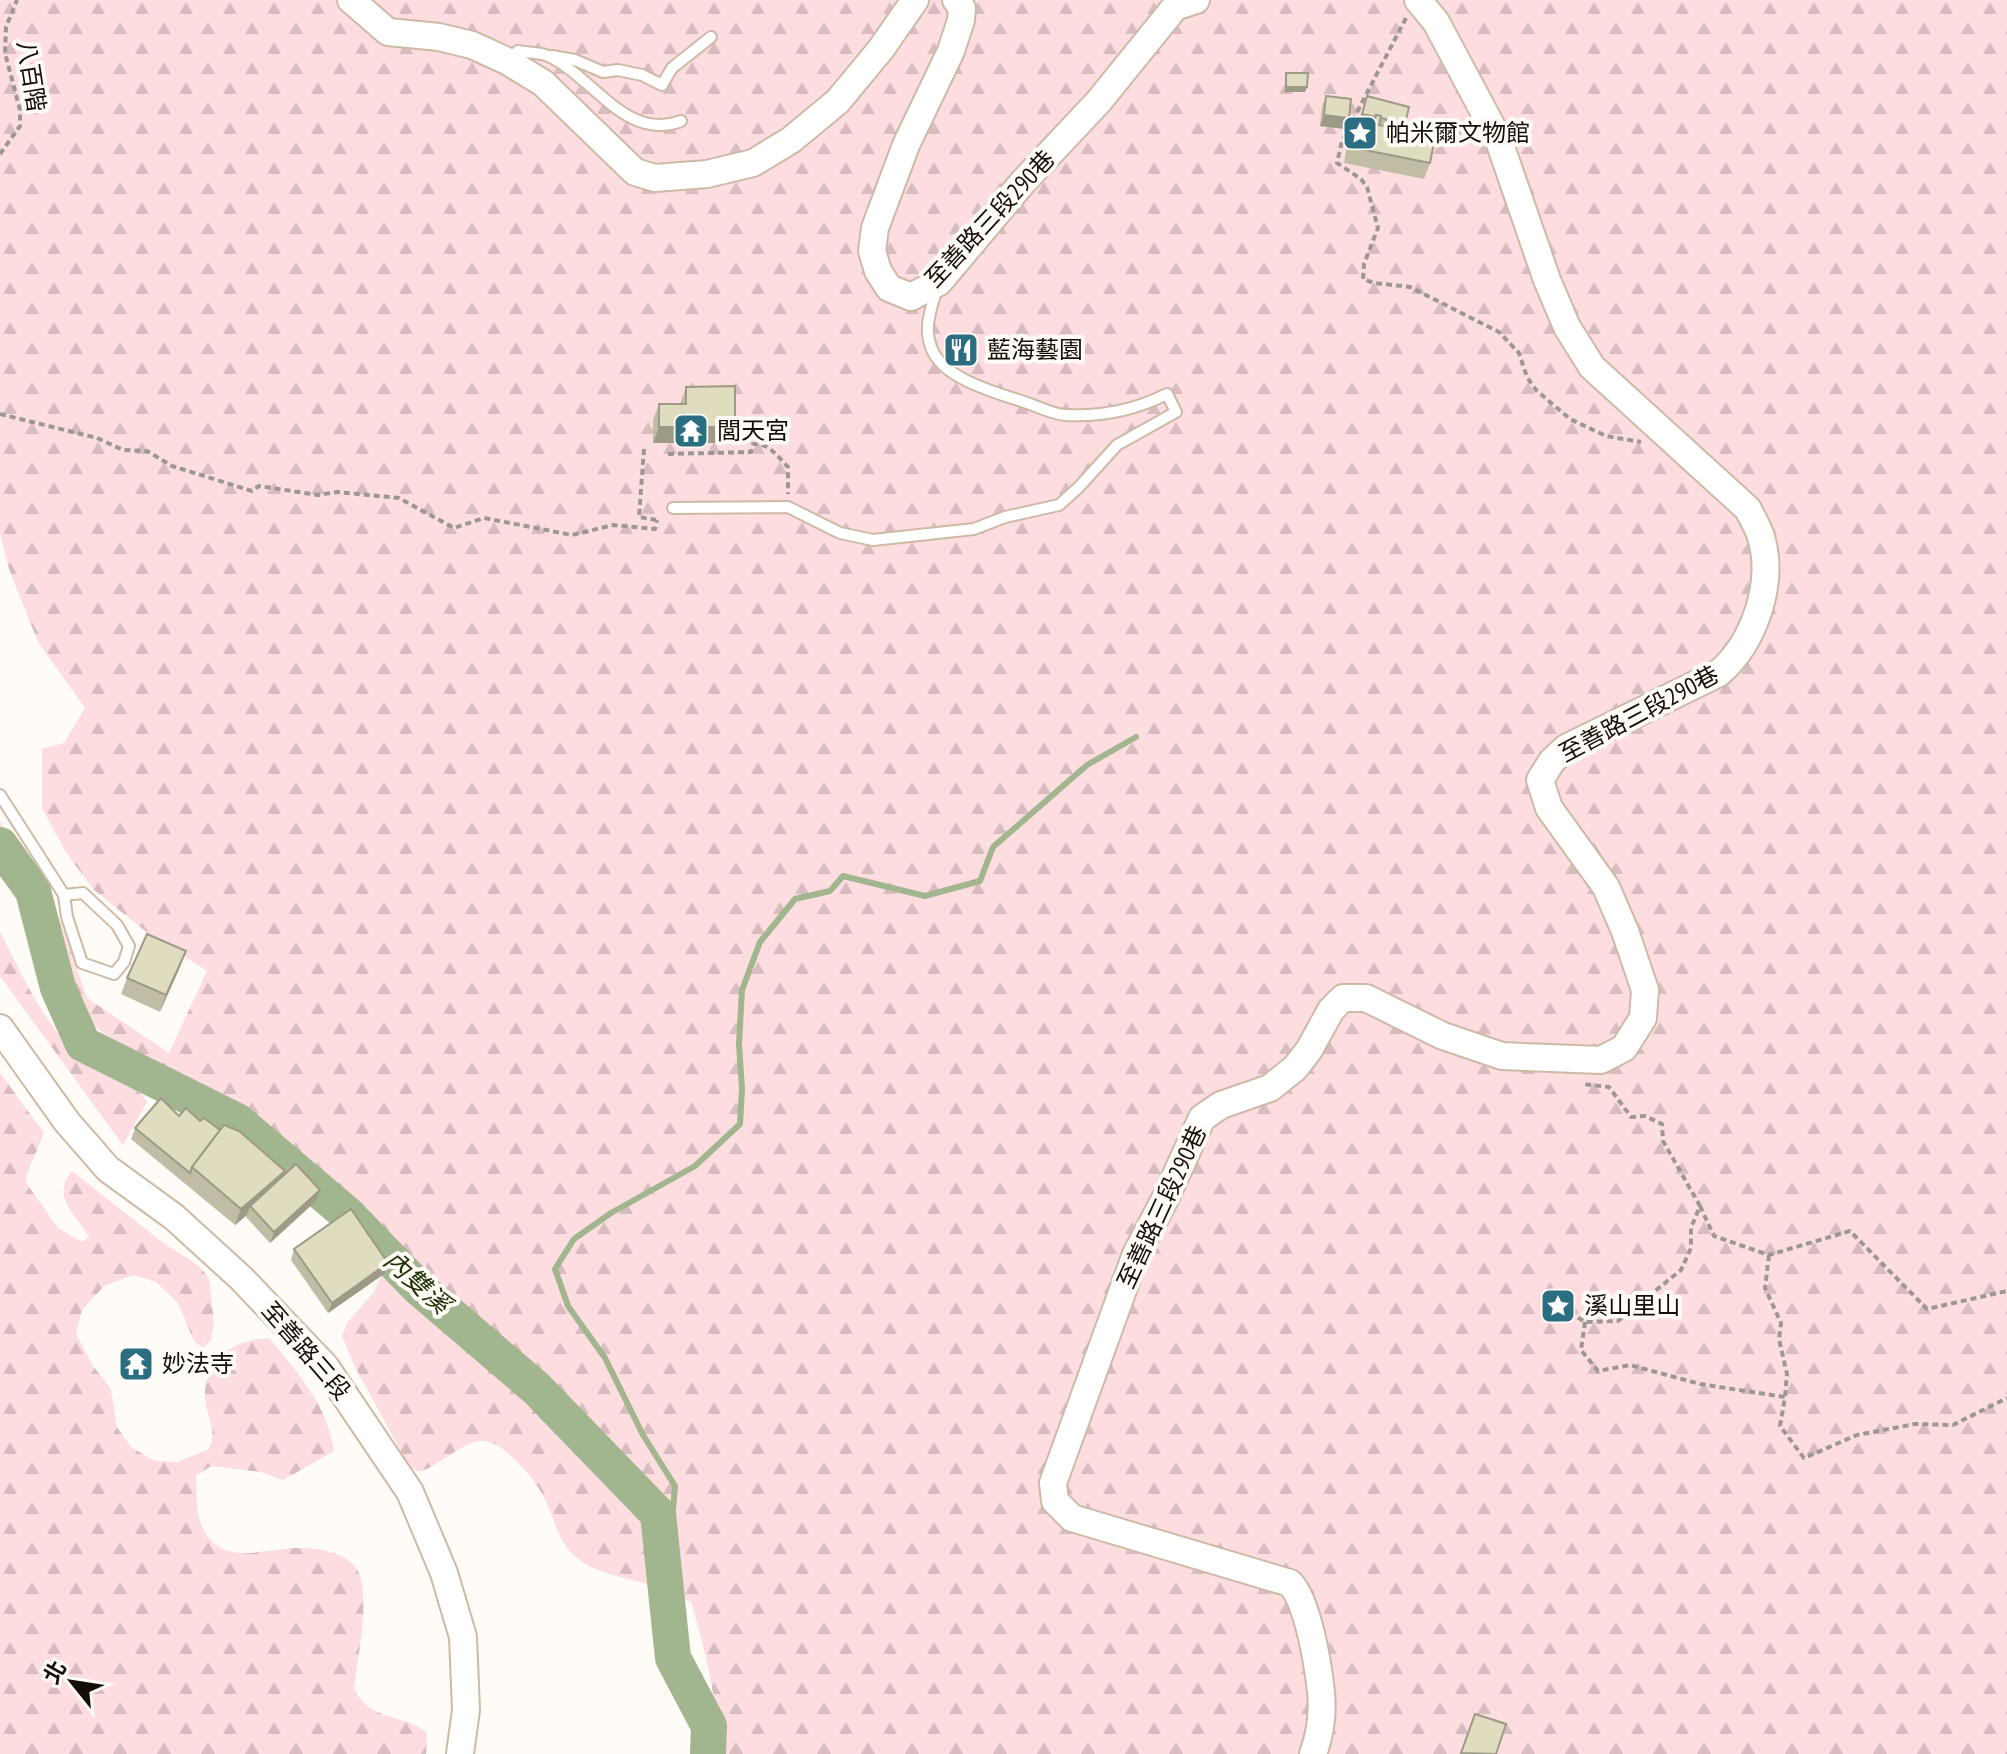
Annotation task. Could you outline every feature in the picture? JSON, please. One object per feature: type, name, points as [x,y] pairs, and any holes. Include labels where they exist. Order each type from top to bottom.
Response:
[{"type":"street","points":[[351,0],[388,32],[439,37],[472,45],[507,61],[543,83],[635,172],[655,178],[707,174],[753,163],[791,140],[838,101],[881,49],[915,0]]},
{"type":"street","name":"至善路三段290巷","points":[[956,0],[962,8],[961,20],[951,51],[901,159],[875,228],[872,251],[878,271],[889,288],[911,297],[939,282],[1023,182],[1099,101],[1175,7],[1196,0]]},
{"type":"street","name":"至善路三段290巷","points":[[1313,1754],[1319,1738],[1322,1694],[1305,1609],[1298,1592],[1290,1583],[1072,1518],[1055,1501],[1053,1483],[1136,1254],[1202,1118],[1221,1105],[1270,1088],[1295,1068],[1309,1050],[1331,1010],[1343,998],[1366,998],[1443,1036],[1502,1056],[1601,1060],[1624,1048],[1643,1018],[1645,990],[1606,887],[1549,808],[1540,780],[1552,761],[1566,748],[1719,673],[1731,663],[1749,638],[1763,589],[1761,537],[1748,509],[1592,367],[1567,327],[1547,280],[1498,138],[1436,22],[1420,3]]},
{"type":"street","name":"至善路三段","points":[[0,1028],[67,1122],[108,1169],[174,1217],[219,1257],[325,1366],[410,1492],[444,1573],[463,1637],[466,1710],[460,1754]]},
{"type":"lane","points":[[507,61],[518,51],[546,55],[575,60],[603,72],[618,70],[642,75],[662,85],[672,68],[711,37]]},
{"type":"lane","points":[[546,55],[571,70],[624,115],[656,127],[681,121]]},
{"type":"lane","points":[[673,508],[788,507],[840,533],[873,540],[974,529],[1005,517],[1059,505],[1117,445],[1176,412],[1167,394],[1146,405],[1113,413],[1061,415],[972,384],[940,363],[931,349],[927,328],[939,282]]},
{"type":"lane","points":[[0,795],[64,895],[67,917],[82,963],[114,974],[124,962],[129,946],[117,925],[83,893],[64,895]]},
{"type":"path","name":"八百階","points":[[0,154],[20,126],[20,110],[5,53],[6,27],[17,0]]},
{"type":"path","points":[[1420,3],[1403,20],[1392,47],[1371,81],[1342,141],[1337,163],[1361,179],[1367,187],[1378,228],[1364,264],[1363,279],[1410,287],[1499,332],[1519,353],[1527,377],[1536,390],[1570,419],[1606,436],[1642,442],[1656,425]]},
{"type":"path","points":[[0,414],[97,438],[123,450],[147,451],[172,466],[252,491],[259,486],[318,495],[337,492],[399,498],[454,528],[484,518],[572,535],[613,525],[655,529],[657,520]]},
{"type":"path","points":[[668,454],[751,452],[753,444],[762,444],[773,450],[788,467],[788,507]]},
{"type":"path","points":[[644,449],[639,517],[669,518],[673,508]]},
{"type":"path","points":[[1581,1084],[1609,1087],[1631,1117],[1645,1116],[1662,1124],[1663,1141],[1714,1236],[1769,1255],[1850,1231],[1927,1309],[2007,1291]]},
{"type":"path","points":[[1561,1307],[1585,1322],[1618,1321],[1681,1270],[1691,1248],[1691,1228],[1700,1206]]},
{"type":"path","points":[[1769,1255],[1765,1288],[1781,1323],[1779,1339],[1787,1374],[1780,1426],[1804,1458],[1857,1435],[1915,1424],[1953,1425],[2007,1398]]},
{"type":"path","points":[[1585,1322],[1581,1350],[1598,1371],[1630,1365],[1700,1384],[1785,1397]]},
{"type":"green space","points":[[0,0],[2007,0],[2007,1754],[716,1754],[714,1697],[691,1602],[652,1585],[596,1569],[577,1558],[561,1538],[534,1481],[517,1461],[497,1446],[479,1441],[419,1472],[409,1466],[354,1365],[342,1336],[347,1323],[374,1292],[392,1250],[379,1231],[247,1115],[106,1035],[60,1001],[38,967],[21,918],[11,865],[0,837],[0,821],[59,917],[87,998],[169,1053],[207,971],[149,934],[94,890],[67,854],[42,808],[42,749],[64,743],[85,708],[38,642],[9,569],[0,534]]},
{"type":"green space","points":[[0,932],[33,996],[65,1041],[85,1059],[135,1088],[147,1102],[123,1145],[0,976]]},
{"type":"green space","points":[[0,1073],[44,1133],[26,1176],[27,1184],[58,1228],[82,1242],[89,1237],[65,1198],[66,1180],[72,1171],[162,1242],[199,1266],[209,1278],[214,1322],[211,1340],[203,1348],[194,1341],[178,1303],[156,1282],[133,1275],[104,1286],[82,1310],[76,1334],[93,1366],[111,1389],[117,1427],[131,1447],[155,1461],[177,1462],[209,1449],[212,1428],[205,1401],[207,1381],[217,1360],[235,1346],[246,1342],[270,1339],[310,1391],[325,1419],[334,1451],[283,1480],[261,1472],[212,1466],[196,1475],[199,1518],[206,1534],[226,1550],[252,1553],[313,1549],[334,1553],[351,1563],[361,1579],[363,1592],[362,1634],[354,1689],[369,1707],[427,1733],[426,1754],[0,1754]]},
{"type":"building","points":[[1286,73],[1308,73],[1307,87],[1286,87]]},
{"type":"building","points":[[1326,96],[1351,99],[1349,118],[1324,115]]},
{"type":"building","points":[[1367,96],[1409,107],[1405,124],[1362,114]]},
{"type":"building","points":[[1376,115],[1381,116],[1379,125],[1435,137],[1430,163],[1350,147],[1355,120],[1374,124]]},
{"type":"building","points":[[735,386],[735,427],[659,427],[659,404],[686,404],[686,387]]},
{"type":"building","points":[[147,934],[186,951],[166,995],[127,978]]},
{"type":"building","points":[[161,1098],[179,1116],[186,1108],[200,1121],[204,1118],[220,1130],[190,1173],[135,1128]]},
{"type":"building","points":[[224,1125],[239,1131],[285,1171],[241,1209],[192,1167]]},
{"type":"building","points":[[296,1164],[320,1190],[274,1232],[250,1206]]},
{"type":"building","points":[[351,1209],[388,1263],[332,1303],[294,1249]]},
{"type":"building","points":[[1475,1714],[1506,1724],[1496,1754],[1461,1753]]},
{"type":"waterway","points":[[666,1592],[675,1486],[643,1435],[605,1358],[568,1306],[555,1269],[574,1239],[611,1213],[695,1166],[740,1124],[742,990],[760,942],[795,899],[830,891],[843,876],[925,896],[980,881],[993,847],[1087,765],[1136,737]]},
{"type":"waterway","name":"內雙溪","points":[[0,845],[33,891],[58,988],[83,1044],[237,1121],[347,1214],[418,1287],[537,1389],[658,1514],[673,1658],[709,1726],[708,1754]]},
{"type":"place","name":"帕米爾文物館","points":[[1360,133]]},
{"type":"place","name":"藍海藝園","points":[[961,350]]},
{"type":"place","name":"閭天宮","points":[[691,431]]},
{"type":"place","name":"溪山里山","points":[[1558,1306]]},
{"type":"place","name":"妙法寺","points":[[136,1364]]}]
